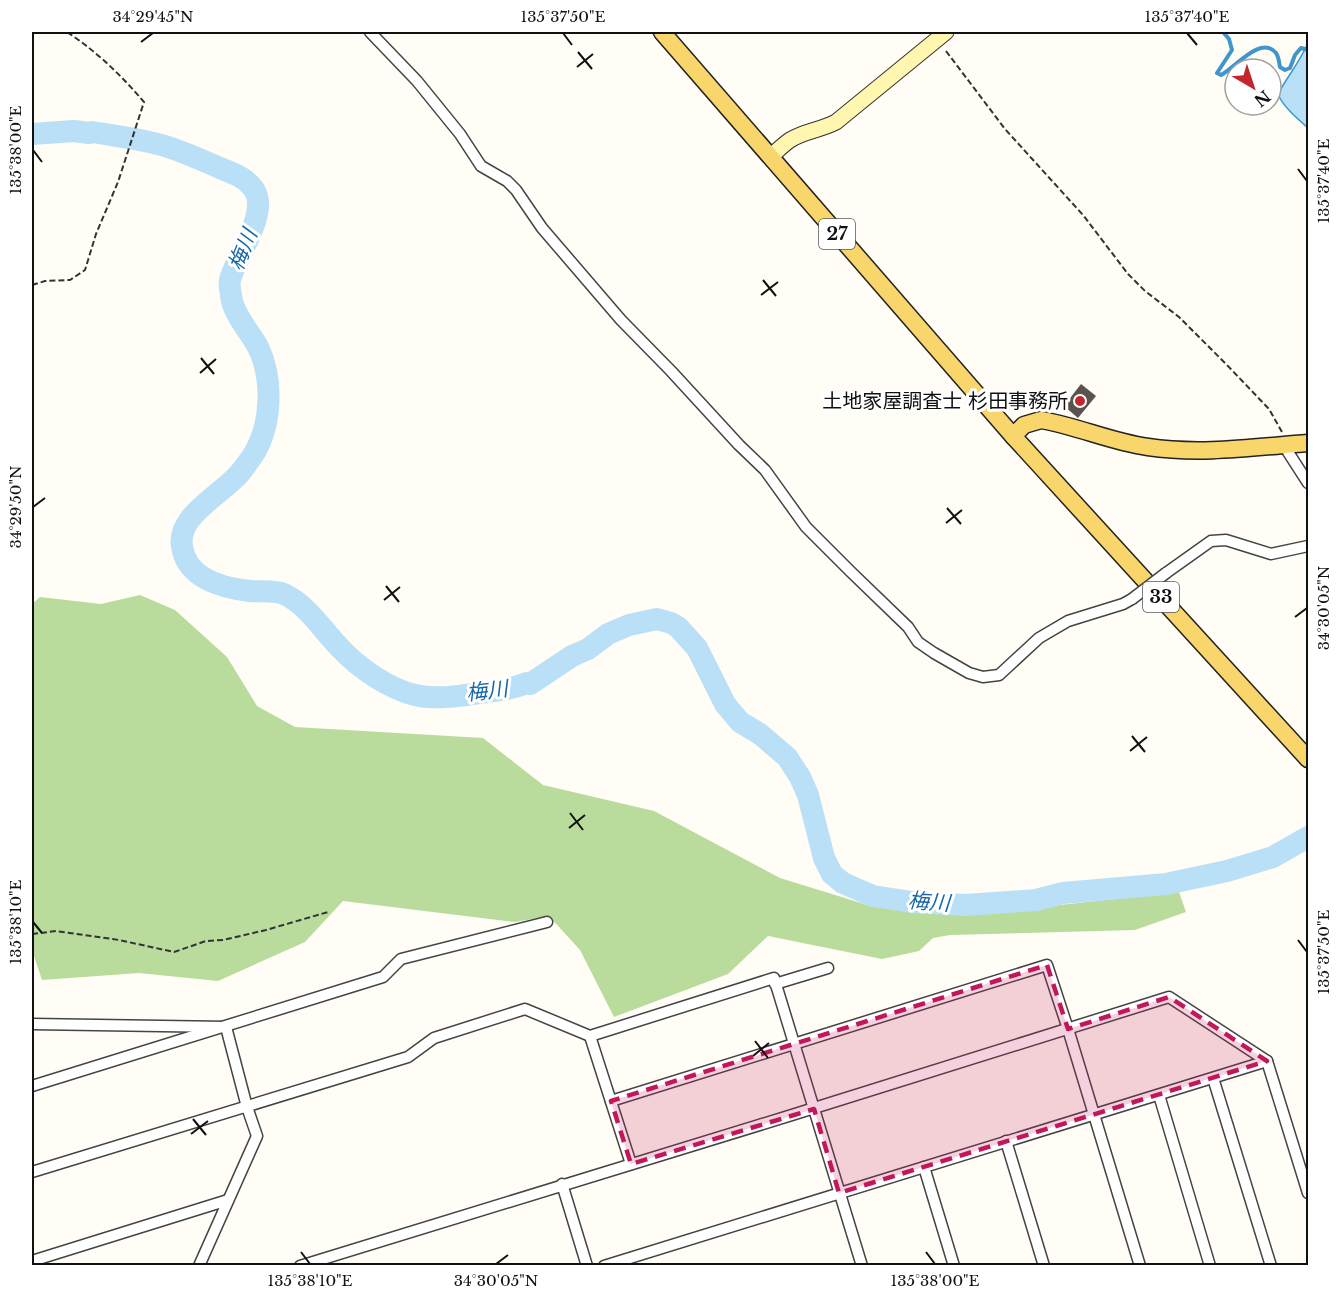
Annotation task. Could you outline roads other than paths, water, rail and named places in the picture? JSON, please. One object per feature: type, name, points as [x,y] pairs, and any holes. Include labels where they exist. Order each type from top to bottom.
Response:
[{"type":"main road","name":"27","points":[[662,32],[1013,436]]},
{"type":"main road","points":[[1013,436],[1024,425],[1041,420],[1162,449],[1223,450],[1308,443]]},
{"type":"main road","name":"33","points":[[1013,436],[1308,759]]},
{"type":"street","points":[[370,32],[417,81],[460,134],[481,166],[507,181],[516,190],[542,228],[621,320],[672,371],[739,446],[765,470],[806,527],[908,627],[918,642],[969,673],[982,678],[999,675],[1039,638],[1068,621],[1124,604],[1212,541],[1226,540],[1271,554],[1308,546]]},
{"type":"street","points":[[771,156],[790,140],[836,122],[941,35]]},
{"type":"street","points":[[1287,445],[1288,452],[1308,483]]},
{"type":"street","points":[[32,1086],[383,978],[401,959],[548,922]]},
{"type":"street","points":[[611,1101],[1047,965],[1140,1266]]},
{"type":"street","points":[[776,984],[828,968]]},
{"type":"street","points":[[32,1172],[408,1058],[434,1038],[525,1009],[590,1036],[774,978],[862,1266]]},
{"type":"street","points":[[300,1266],[562,1184],[814,1109],[1169,997],[1267,1061],[1304,1166],[1308,1193]]},
{"type":"street","points":[[32,1024],[226,1027]]},
{"type":"street","points":[[199,1266],[257,1136],[226,1027]]},
{"type":"street","points":[[590,1036],[631,1164]]},
{"type":"street","points":[[604,1266],[1267,1061]]},
{"type":"street","points":[[1213,1078],[1271,1266]]},
{"type":"street","points":[[1159,1095],[1210,1266]]},
{"type":"street","points":[[1006,1141],[1044,1266]]},
{"type":"street","points":[[924,1167],[954,1266]]},
{"type":"street","points":[[562,1184],[587,1266]]},
{"type":"street","points":[[34,1259],[228,1200]]},
{"type":"water","points":[[1308,45],[1308,128],[1283,103],[1283,86]]},
{"type":"waterway","points":[[1223,32],[1229,39],[1232,50],[1217,73],[1221,75],[1255,50],[1270,48],[1276,53],[1280,67],[1285,70],[1290,68],[1295,55],[1301,48],[1308,50]]},
{"type":"waterway","name":"梅川","points":[[32,134],[92,132],[156,144],[186,153],[234,174],[253,188],[258,209],[250,234],[233,270],[230,286],[234,308],[263,359],[268,386],[265,427],[255,452],[240,473],[199,509],[185,526],[182,546],[190,566],[198,574],[217,584],[239,590],[280,593],[293,599],[308,611],[348,656],[385,683],[405,692],[431,697],[498,691],[530,684],[572,656],[588,649],[608,634],[629,625],[657,619],[671,623],[678,627],[697,648],[725,704],[740,722],[760,734],[787,757],[800,777],[808,795],[824,858],[832,874],[843,883],[873,896],[912,902],[966,905],[1036,900],[1063,893],[1166,884],[1227,871],[1273,857],[1308,837]]},
{"type":"place","name":"土地家屋調査士 杉田事務所","points":[[1080,401]]}]
